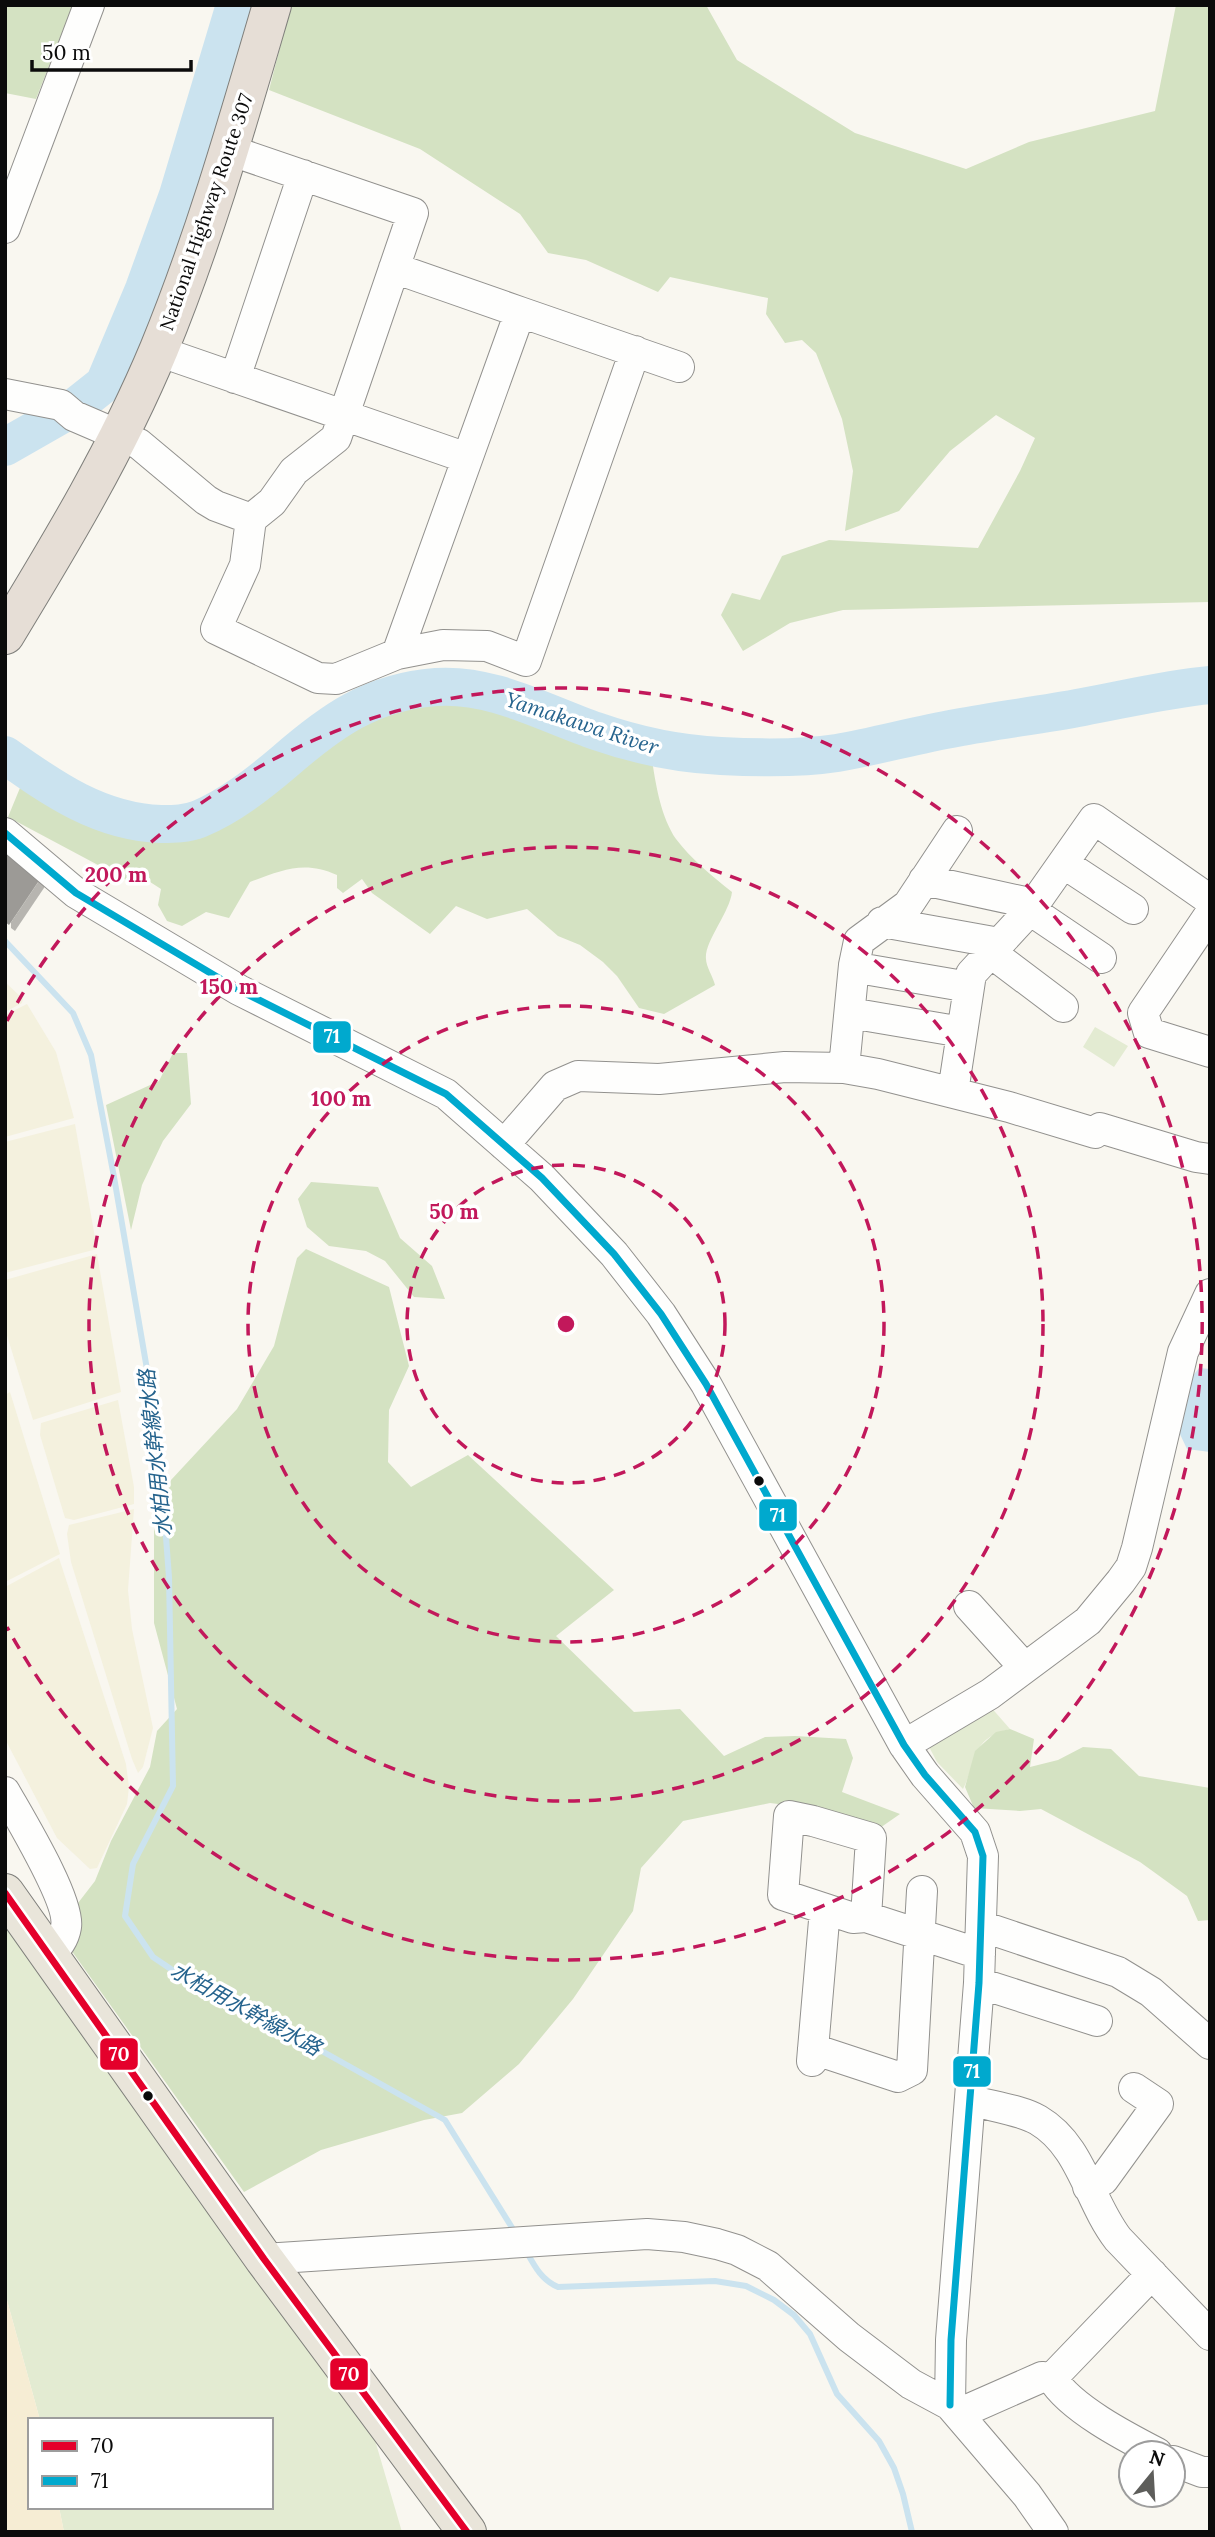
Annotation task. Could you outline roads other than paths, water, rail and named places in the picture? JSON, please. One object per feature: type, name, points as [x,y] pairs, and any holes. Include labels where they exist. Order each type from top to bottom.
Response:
[{"type":"highway","name":"National Highway Route 307","points":[[5,635],[66,536],[120,434],[158,351],[197,250],[272,5]]},
{"type":"main road","points":[[5,1893],[264,2259],[467,2532]]},
{"type":"street","points":[[5,228],[89,5]]},
{"type":"street","points":[[229,150],[413,213],[335,438],[302,464],[272,502],[251,519],[245,565],[216,629],[318,678],[336,679],[397,654],[443,645],[487,646],[526,661],[635,351]]},
{"type":"street","points":[[235,378],[303,175]]},
{"type":"street","points":[[394,268],[679,367]]},
{"type":"street","points":[[397,654],[520,312]]},
{"type":"street","points":[[158,351],[467,458]]},
{"type":"street","points":[[5,394],[67,411],[120,434],[139,444],[206,500],[251,519]]},
{"type":"street","points":[[953,1092],[971,974],[1032,907],[1094,819],[1210,900]]},
{"type":"street","points":[[844,1068],[854,965],[859,941],[881,922],[908,905],[957,831]]},
{"type":"street","points":[[5,833],[64,885],[239,990],[446,1094],[542,1178],[614,1254],[661,1314],[706,1384],[904,1745],[925,1775],[975,1832],[983,1856],[980,1954],[951,2340],[954,2409]]},
{"type":"street","points":[[1063,863],[1133,909]]},
{"type":"street","points":[[924,880],[1032,907],[1101,958]]},
{"type":"street","points":[[1210,914],[1143,1013],[1149,1033],[1210,1052]]},
{"type":"street","points":[[881,922],[994,947],[1063,1007]]},
{"type":"street","points":[[854,965],[969,987]]},
{"type":"street","points":[[850,1013],[962,1032]]},
{"type":"street","points":[[504,1145],[555,1086],[578,1076],[659,1079],[785,1068],[844,1068],[878,1073],[953,1092],[1095,1133],[1100,1128],[1210,1159]]},
{"type":"street","points":[[904,1745],[990,1694],[1088,1621],[1110,1597],[1131,1567],[1183,1352],[1210,1294]]},
{"type":"street","points":[[969,1606],[1024,1667]]},
{"type":"street","points":[[5,1792],[60,1897],[67,1924],[62,1942],[50,1955]]},
{"type":"street","points":[[866,1917],[871,1838],[789,1816],[783,1895],[853,1917],[866,1917],[980,1954],[1118,1972],[1134,1980],[1210,2044]]},
{"type":"street","points":[[824,1909],[812,2055],[898,2077],[912,2070],[922,1891]]},
{"type":"street","points":[[980,1954],[1097,2021]]},
{"type":"street","points":[[1088,2187],[1103,2180],[1157,2104],[1135,2088]]},
{"type":"street","points":[[970,2100],[1036,2119],[1068,2145],[1106,2223],[1210,2335]]},
{"type":"street","points":[[264,2259],[648,2234],[684,2237],[737,2250],[768,2266],[849,2337],[911,2384],[954,2409],[1027,2495],[1053,2532]]},
{"type":"street","points":[[1052,2378],[1152,2274]]},
{"type":"street","points":[[954,2409],[1042,2377],[1052,2378]]},
{"type":"street","points":[[1052,2378],[1057,2386],[1087,2411],[1134,2439]]},
{"type":"street","points":[[1187,2466],[1210,2472]]},
{"type":"water","points":[[1199,1368],[1210,1369],[1210,1452],[1187,1449],[1178,1430],[1188,1382]]},
{"type":"waterway","points":[[5,447],[75,407],[104,384],[144,289],[178,195],[235,5]]},
{"type":"waterway","name":"Yamakawa River","points":[[5,755],[59,791],[97,810],[139,822],[175,824],[199,819],[233,801],[318,734],[353,711],[391,695],[413,690],[457,687],[498,694],[611,736],[673,751],[779,758],[837,753],[956,728],[1210,685]]},
{"type":"waterway","name":"水柏用水幹線水路","points":[[5,941],[73,1013],[91,1055],[149,1381],[169,1577],[173,1786],[133,1864],[125,1916],[153,1957],[202,1990],[295,2036],[445,2120],[516,2234]]},
{"type":"waterway","name":"水柏用水幹線水路","points":[[525,2249],[542,2276],[558,2287],[715,2281],[746,2286],[774,2300],[794,2315],[810,2334],[837,2394],[879,2441],[894,2468],[912,2532]]}]
